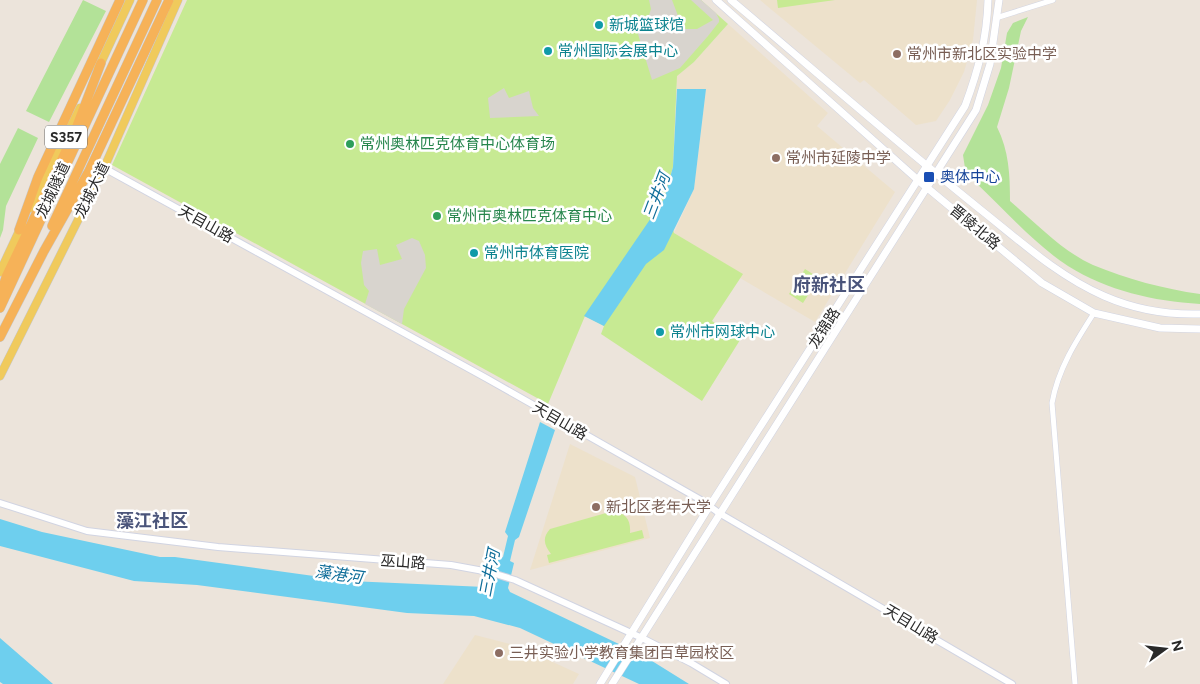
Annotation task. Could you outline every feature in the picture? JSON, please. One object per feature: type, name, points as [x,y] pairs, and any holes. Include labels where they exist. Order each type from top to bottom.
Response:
[{"type":"highway","points":[[19,230],[38,177],[120,0]]},
{"type":"highway","name":"龙城隧道","points":[[0,308],[143,0]]},
{"type":"highway","name":"龙城隧道","points":[[0,337],[157,0]]},
{"type":"highway","points":[[0,337],[44,251],[89,171],[169,0]]},
{"type":"highway","points":[[0,297],[6,277],[73,136],[101,63]]},
{"type":"main road","name":"S357","points":[[0,272],[130,0]]},
{"type":"main road","name":"龙城大道","points":[[0,376],[104,168],[178,0]]},
{"type":"main road","name":"晋陵北路","points":[[716,0],[928,187],[1042,283],[1094,313],[1160,328],[1200,328]]},
{"type":"main road","name":"晋陵北路","points":[[732,0],[937,175],[1063,275],[1136,309],[1168,314],[1200,314]]},
{"type":"main road","name":"龙锦路","points":[[600,684],[709,507],[920,180],[965,106],[981,62],[988,18],[988,0]]},
{"type":"main road","name":"龙锦路","points":[[614,681],[719,513],[937,175],[976,110],[990,64],[999,17],[999,0]]},
{"type":"street","points":[[999,17],[1053,0]]},
{"type":"street","name":"天目山路","points":[[104,168],[486,378],[1012,684]]},
{"type":"street","points":[[1075,684],[1052,402],[1055,387],[1068,356],[1094,313]]},
{"type":"street","name":"巫山路","points":[[0,503],[86,531],[218,547],[451,565],[490,572],[515,580],[642,638],[691,663],[726,684]]},
{"type":"shaded area","points":[[649,0],[672,0],[683,29],[697,29],[713,20],[691,0],[701,0],[716,13],[719,19],[719,22],[708,36],[680,68],[652,80],[638,34],[647,21],[651,9]]},
{"type":"shaded area","name":"常州市新北区实验中学","points":[[760,0],[977,0],[973,40],[964,72],[950,100],[936,121],[916,125],[864,80],[860,83]]},
{"type":"shaded area","name":"常州市延陵中学","points":[[728,24],[828,113],[817,126],[895,192],[815,322],[740,278],[742,274],[674,233],[694,189],[706,90],[677,89],[676,76],[694,62]]},
{"type":"shaded area","points":[[504,88],[509,98],[529,91],[533,108],[539,116],[490,118],[488,98]]},
{"type":"shaded area","points":[[412,238],[419,241],[425,255],[426,268],[404,309],[402,324],[365,304],[369,291],[364,285],[361,263],[363,251],[377,249],[380,265],[402,259],[396,245]]},
{"type":"shaded area","name":"新北区老年大学","points":[[570,444],[635,477],[650,538],[530,570]]},
{"type":"shaded area","name":"三井实验小学教育集团百草园校区","points":[[475,635],[518,646],[579,674],[573,684],[443,684]]},
{"type":"green space","points":[[83,0],[106,11],[49,122],[26,111]]},
{"type":"green space","name":"常州市奥林匹克体育中心","points":[[187,0],[701,0],[728,24],[694,62],[677,76],[673,167],[664,199],[674,233],[743,274],[712,321],[740,340],[702,401],[601,334],[604,326],[585,316],[548,404],[112,165]]},
{"type":"green space","points":[[777,0],[835,0],[778,8]]},
{"type":"green space","points":[[1028,17],[1021,31],[1009,88],[997,127],[1008,163],[1010,201],[1050,236],[1071,252],[1093,265],[1146,283],[1200,294],[1200,304],[1182,303],[1131,293],[1083,275],[1043,247],[974,181],[965,168],[963,155],[988,105],[1001,68],[1007,33],[1013,23]]},
{"type":"green space","points":[[18,128],[38,138],[6,206],[0,238],[0,164]]},
{"type":"green space","points":[[805,269],[819,278],[803,303],[789,294]]},
{"type":"green space","points":[[613,511],[621,513],[627,518],[630,524],[630,533],[642,530],[644,538],[549,563],[547,555],[551,554],[545,545],[545,538],[550,529]]},
{"type":"water","points":[[677,89],[706,89],[694,189],[664,250],[646,264],[604,326],[584,316],[664,199],[673,167]]},
{"type":"water","points":[[540,422],[555,430],[519,537],[515,540],[510,561],[514,563],[508,588],[510,592],[644,656],[689,684],[639,684],[520,628],[474,616],[407,613],[197,585],[134,581],[0,546],[0,519],[42,532],[160,557],[175,557],[350,581],[485,587],[491,584],[498,560],[503,557],[508,536],[505,532]]},
{"type":"water","points":[[0,638],[53,684],[3,684],[0,682]]},
{"type":"place","name":"新城篮球馆","points":[[599,25]]},
{"type":"place","name":"常州国际会展中心","points":[[548,51]]},
{"type":"place","name":"常州市新北区实验中学","points":[[897,54]]},
{"type":"place","name":"常州奥林匹克体育中心体育场","points":[[350,144]]},
{"type":"place","name":"常州市延陵中学","points":[[776,158]]},
{"type":"place","name":"奥体中心","points":[[929,177]]},
{"type":"place","name":"常州市奥林匹克体育中心","points":[[437,216]]},
{"type":"place","name":"常州市体育医院","points":[[474,253]]},
{"type":"place","name":"常州市网球中心","points":[[660,332]]},
{"type":"place","name":"新北区老年大学","points":[[596,507]]},
{"type":"place","name":"三井实验小学教育集团百草园校区","points":[[499,653]]},
{"type":"district","name":"府新社区","points":[[829,285]]},
{"type":"district","name":"藻江社区","points":[[152,521]]},
{"type":"water label","name":"三井河","points":[[656,196]]},
{"type":"water label","name":"三井河","points":[[489,573]]},
{"type":"water label","name":"藻港河","points":[[339,574]]}]
